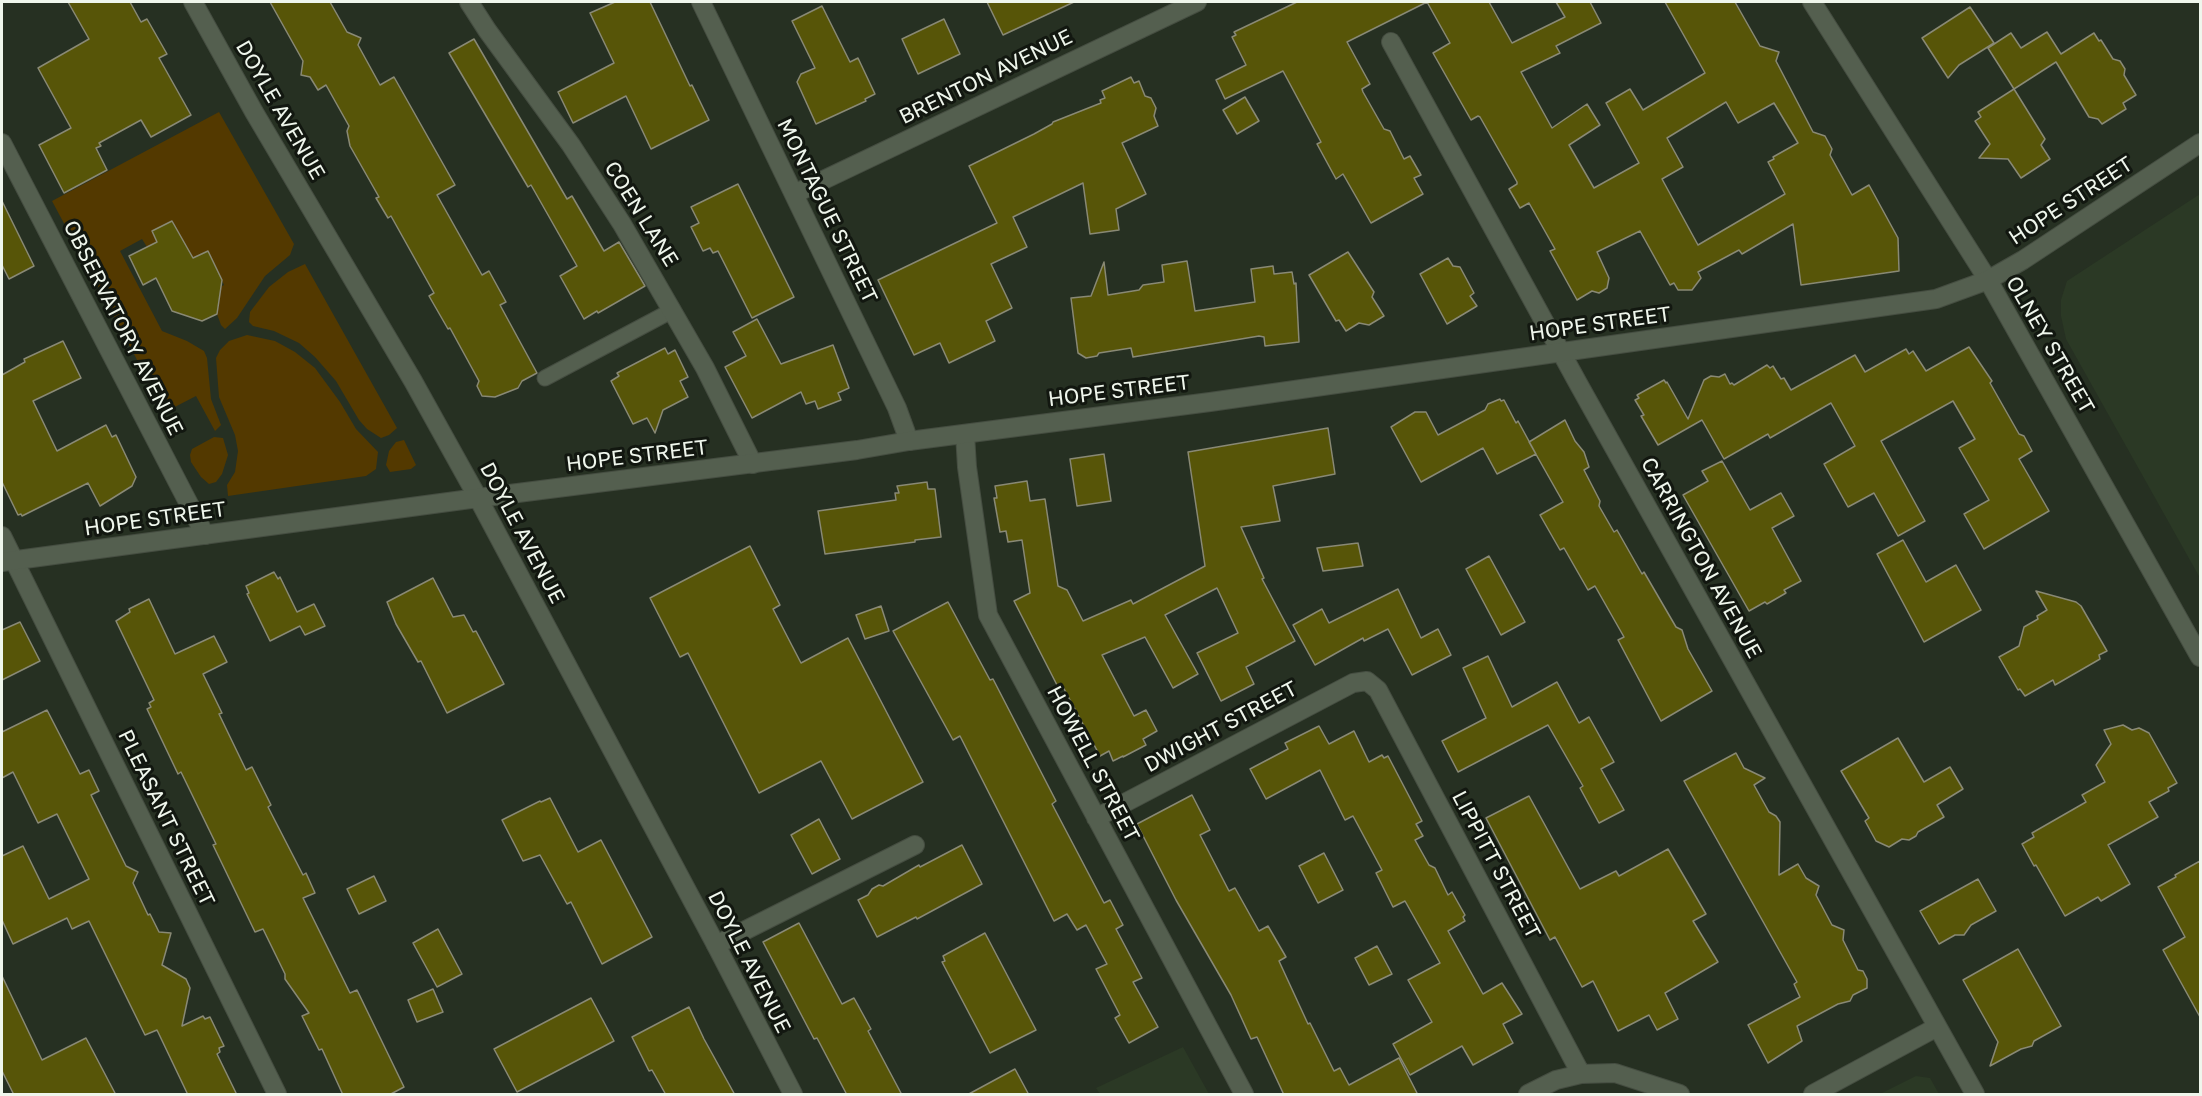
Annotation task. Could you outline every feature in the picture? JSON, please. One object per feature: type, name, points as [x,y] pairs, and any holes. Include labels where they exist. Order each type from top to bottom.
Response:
[{"type":"street","name":"DOYLE AVENUE","points":[[193,2],[419,390],[716,945],[793,1095]]},
{"type":"street","name":"COEN LANE","points":[[469,2],[571,145],[622,224],[705,368],[753,464]]},
{"type":"street","name":"MONTAGUE STREET","points":[[701,2],[897,408],[909,441]]},
{"type":"street","name":"BRENTON AVENUE","points":[[794,194],[1197,2]]},
{"type":"street","name":"OLNEY STREET","points":[[1812,2],[1988,280],[2200,657]]},
{"type":"street","name":"CARRINGTON AVENUE","points":[[1392,42],[1560,352],[1975,1095]]},
{"type":"street","name":"OBSERVATORY AVENUE","points":[[2,142],[205,535]]},
{"type":"street","name":"HOPE STREET","points":[[8,561],[857,450],[1936,299],[1988,280],[2023,260],[2200,143]]},
{"type":"street","name":"HOWELL STREET","points":[[965,434],[967,467],[988,615],[1244,1095]]},
{"type":"street","name":"PLEASANT STREET","points":[[2,536],[8,561],[277,1095]]},
{"type":"street","name":"DWIGHT STREET","points":[[1096,818],[1353,683],[1367,681]]},
{"type":"street","name":"LIPPITT STREET","points":[[1367,681],[1378,690],[1581,1074]]},
{"type":"street","points":[[716,945],[915,845]]},
{"type":"street","points":[[1813,1095],[1937,1027]]},
{"type":"street","points":[[1528,1095],[1556,1080],[1581,1074],[1616,1073],[1680,1095]]},
{"type":"lane","points":[[545,378],[673,310]]},
{"type":"shaded area","points":[[219,112],[294,244],[290,255],[265,276],[237,318],[225,329],[217,314],[220,297],[216,289],[224,285],[208,252],[193,258],[172,221],[152,231],[157,242],[147,247],[142,239],[120,251],[162,331],[204,351],[207,358],[211,399],[221,425],[215,431],[196,396],[165,412],[52,201]]},
{"type":"shaded area","points":[[2200,194],[2200,578],[2066,339],[2061,316],[2061,300],[2067,281]]},
{"type":"shaded area","points":[[305,264],[397,428],[389,435],[381,438],[367,429],[359,420],[336,381],[299,343],[274,331],[253,326],[249,322],[250,312],[269,287],[288,272]]},
{"type":"shaded area","points":[[247,335],[275,341],[295,352],[315,368],[356,429],[378,452],[376,469],[366,476],[228,496],[227,485],[235,472],[238,451],[235,435],[219,397],[216,358],[229,341]]},
{"type":"shaded area","points":[[214,437],[223,438],[228,455],[222,474],[216,482],[209,484],[191,462],[190,455],[192,449]]},
{"type":"shaded area","points":[[404,440],[416,465],[411,469],[390,472],[386,465],[389,451],[396,442]]},
{"type":"shaded area","points":[[1183,1047],[1209,1094],[1100,1094],[1096,1088]]},
{"type":"shaded area","points":[[1916,1076],[1930,1078],[1939,1094],[1880,1094]]},
{"type":"building","points":[[68,2],[130,2],[141,22],[147,19],[167,54],[159,58],[191,115],[151,137],[141,120],[99,143],[101,146],[96,148],[107,170],[64,193],[39,145],[71,128],[38,68],[89,39]]},
{"type":"building","points":[[270,2],[330,2],[347,32],[361,38],[358,45],[380,85],[394,77],[455,185],[437,195],[482,275],[489,271],[506,302],[500,305],[537,373],[522,381],[518,388],[495,397],[482,396],[477,386],[479,381],[450,328],[448,329],[429,296],[434,293],[391,216],[388,218],[376,198],[379,197],[350,146],[347,131],[349,126],[326,85],[318,90],[310,77],[301,75],[303,61]]},
{"type":"building","points":[[615,2],[650,2],[709,120],[651,149],[626,96],[573,123],[558,92],[614,63],[590,13]]},
{"type":"building","points":[[987,2],[1074,2],[1003,35]]},
{"type":"building","points":[[1297,2],[1427,2],[1347,42],[1370,84],[1362,89],[1363,92],[1384,129],[1390,131],[1404,159],[1410,156],[1421,175],[1414,178],[1423,194],[1371,223],[1343,174],[1336,179],[1317,144],[1321,142],[1283,71],[1225,99],[1216,80],[1246,65],[1232,37],[1236,35],[1234,32]]},
{"type":"building","points":[[1427,2],[1489,2],[1512,43],[1565,17],[1556,2],[1590,2],[1601,23],[1556,46],[1560,53],[1521,72],[1552,128],[1587,104],[1600,125],[1569,145],[1594,188],[1639,163],[1606,103],[1630,89],[1643,110],[1705,73],[1665,2],[1735,2],[1760,46],[1779,52],[1776,61],[1813,132],[1825,136],[1832,149],[1830,155],[1852,195],[1869,185],[1898,238],[1899,271],[1801,285],[1793,224],[1742,254],[1739,250],[1698,272],[1701,278],[1692,290],[1678,290],[1674,283],[1670,285],[1640,231],[1597,252],[1609,278],[1607,288],[1599,293],[1592,291],[1577,300],[1550,251],[1555,249],[1529,203],[1520,208],[1509,189],[1517,182],[1480,117],[1471,120],[1433,53],[1450,43]],"holes":[[[1726,102],[1738,123],[1774,103],[1798,143],[1768,162],[1785,194],[1698,245],[1662,179],[1683,167],[1667,138]]]},
{"type":"building","points":[[822,6],[850,62],[858,58],[875,94],[865,99],[866,101],[816,124],[797,82],[801,74],[815,68],[792,21]]},
{"type":"building","points":[[1970,7],[1994,43],[1959,65],[1948,78],[1922,38]]},
{"type":"building","points":[[944,19],[960,54],[918,74],[902,39]]},
{"type":"building","points":[[2047,32],[2061,54],[2094,33],[2113,59],[2120,61],[2125,69],[2124,75],[2136,95],[2123,103],[2126,109],[2102,124],[2098,119],[2089,117],[2056,62],[2014,89],[1988,48],[2011,33],[2021,48]]},
{"type":"building","points":[[474,39],[567,199],[572,196],[604,251],[619,242],[645,286],[584,319],[560,276],[577,266],[531,185],[528,187],[449,53]]},
{"type":"building","points":[[1131,77],[1134,83],[1139,81],[1145,96],[1151,98],[1156,108],[1154,116],[1158,126],[1122,143],[1146,194],[1116,209],[1119,230],[1090,234],[1083,183],[1013,217],[1027,247],[991,264],[1012,308],[986,321],[995,341],[949,363],[940,343],[914,355],[878,280],[997,223],[969,166],[1034,134],[1053,122],[1101,103],[1100,100],[1105,98],[1102,91]]},
{"type":"building","points":[[2014,89],[2045,139],[2041,145],[2050,159],[2021,178],[2008,159],[1979,158],[1990,144],[1975,121],[1981,117],[1978,112]]},
{"type":"building","points":[[1245,97],[1259,121],[1237,134],[1223,110]]},
{"type":"building","points":[[738,184],[794,297],[752,318],[718,251],[713,253],[710,248],[703,251],[691,227],[699,223],[691,207]]},
{"type":"building","points":[[2,201],[34,266],[9,279],[2,265]]},
{"type":"building","points":[[172,221],[193,258],[208,251],[222,280],[217,314],[202,321],[172,311],[156,278],[143,285],[129,256],[157,242],[152,231]]},
{"type":"building","points":[[1348,252],[1374,292],[1372,297],[1384,316],[1369,325],[1359,323],[1346,331],[1339,320],[1336,321],[1309,275]]},
{"type":"building","points":[[1448,258],[1453,266],[1460,267],[1474,293],[1470,296],[1477,306],[1447,324],[1420,274]]},
{"type":"building","points":[[1187,261],[1195,311],[1255,302],[1251,269],[1273,266],[1274,274],[1292,272],[1294,284],[1296,283],[1299,342],[1265,346],[1264,337],[1259,336],[1133,357],[1131,348],[1099,353],[1097,356],[1086,358],[1078,353],[1071,298],[1091,296],[1104,262],[1108,295],[1139,290],[1143,285],[1164,282],[1162,265]]},
{"type":"building","points":[[757,319],[781,364],[833,345],[849,388],[838,393],[841,400],[818,409],[815,401],[806,404],[801,392],[752,418],[725,367],[746,356],[733,332]]},
{"type":"building","points":[[63,341],[81,378],[33,401],[57,451],[106,425],[112,437],[116,435],[136,477],[132,486],[100,506],[88,483],[22,516],[18,515],[2,482],[2,375],[25,362],[24,359]]},
{"type":"building","points":[[1969,347],[1992,381],[1990,383],[2019,434],[2024,436],[2032,451],[2019,459],[2049,511],[1984,549],[1964,514],[1989,500],[1959,448],[1975,439],[1953,401],[1881,441],[1925,521],[1898,536],[1874,493],[1848,507],[1824,464],[1855,446],[1831,403],[1770,438],[1768,434],[1724,459],[1702,420],[1658,445],[1641,416],[1644,415],[1635,400],[1639,398],[1637,395],[1664,380],[1688,419],[1704,380],[1711,376],[1719,377],[1725,374],[1730,384],[1734,385],[1767,365],[1770,368],[1773,366],[1791,390],[1855,355],[1865,372],[1906,349],[1909,354],[1913,351],[1926,371]]},
{"type":"building","points":[[665,348],[668,354],[675,350],[688,377],[680,381],[688,397],[663,410],[655,433],[647,418],[633,424],[611,381],[619,376],[617,373]]},
{"type":"building","points":[[1500,399],[1504,400],[1516,423],[1518,421],[1536,454],[1497,474],[1483,448],[1421,482],[1391,427],[1415,412],[1426,412],[1438,435],[1485,410],[1488,404]]},
{"type":"building","points":[[1565,420],[1575,441],[1584,452],[1589,467],[1584,470],[1600,501],[1599,506],[1614,532],[1617,530],[1642,574],[1644,572],[1676,627],[1682,630],[1688,649],[1712,691],[1661,721],[1618,640],[1624,637],[1595,586],[1588,590],[1564,548],[1560,550],[1540,515],[1563,502],[1529,442]]},
{"type":"building","points":[[1328,428],[1335,474],[1273,486],[1280,521],[1241,527],[1264,578],[1262,579],[1295,641],[1246,667],[1254,684],[1221,701],[1197,653],[1238,633],[1217,588],[1165,615],[1198,674],[1173,688],[1145,637],[1102,655],[1134,716],[1146,710],[1157,731],[1143,739],[1146,745],[1123,757],[1113,761],[1109,751],[1100,756],[1062,685],[1058,687],[1014,601],[1030,593],[1022,540],[1008,542],[1006,531],[1000,532],[994,498],[997,498],[995,486],[1027,481],[1030,501],[1045,499],[1058,586],[1067,590],[1083,621],[1131,600],[1133,604],[1205,566],[1188,452]]},
{"type":"building","points":[[1104,454],[1111,501],[1077,506],[1070,459]]},
{"type":"building","points":[[1722,461],[1750,510],[1781,493],[1794,516],[1772,528],[1801,581],[1784,590],[1786,593],[1767,604],[1765,602],[1749,611],[1683,495],[1708,481],[1702,471]]},
{"type":"building","points":[[927,482],[928,489],[935,489],[941,537],[825,554],[818,511],[896,500],[895,493],[899,493],[897,486]]},
{"type":"building","points":[[1903,540],[1926,582],[1956,565],[1981,610],[1924,642],[1877,554]]},
{"type":"building","points":[[1358,543],[1363,566],[1323,571],[1317,548]]},
{"type":"building","points":[[750,546],[780,605],[773,609],[801,663],[848,638],[923,782],[852,819],[821,761],[759,793],[688,653],[680,657],[650,598]]},
{"type":"building","points":[[1489,556],[1525,622],[1501,635],[1466,569]]},
{"type":"building","points":[[274,572],[278,579],[280,577],[297,612],[314,604],[325,626],[305,635],[300,626],[270,641],[247,594],[249,593],[246,586]]},
{"type":"building","points":[[433,578],[453,617],[464,615],[473,632],[476,631],[504,684],[447,713],[421,661],[418,662],[396,624],[387,602]]},
{"type":"building","points":[[1398,589],[1421,638],[1438,629],[1451,655],[1412,675],[1388,629],[1364,641],[1363,638],[1315,665],[1293,625],[1322,609],[1329,623]]},
{"type":"building","points":[[2036,591],[2076,602],[2081,606],[2107,651],[2099,655],[2100,659],[2055,685],[2053,680],[2025,696],[2020,689],[2018,690],[1999,657],[2019,646],[2024,627],[2038,619],[2037,616],[2047,610]]},
{"type":"building","points":[[149,599],[175,654],[214,636],[227,662],[203,674],[246,770],[252,767],[271,805],[268,807],[303,875],[306,873],[315,893],[303,898],[350,993],[357,990],[404,1087],[389,1095],[343,1095],[322,1049],[319,1050],[302,1016],[309,1013],[285,979],[285,974],[263,929],[255,932],[181,772],[178,774],[147,709],[151,707],[149,703],[154,700],[116,621],[130,612],[129,609]]},
{"type":"building","points":[[948,602],[990,680],[993,679],[1056,801],[1052,804],[1104,903],[1110,900],[1123,925],[1116,929],[1142,978],[1133,982],[1158,1027],[1129,1043],[1115,1018],[1120,1015],[1096,969],[1107,964],[1086,925],[1077,930],[1067,914],[1054,921],[960,736],[953,740],[893,631]]},
{"type":"building","points":[[881,606],[889,631],[865,639],[856,615]]},
{"type":"building","points":[[20,622],[40,661],[2,680],[2,630]]},
{"type":"building","points":[[1488,656],[1512,707],[1557,682],[1579,723],[1589,717],[1614,762],[1601,769],[1624,810],[1599,823],[1580,788],[1583,786],[1548,725],[1458,772],[1442,741],[1486,718],[1463,668]]},
{"type":"building","points":[[47,710],[80,774],[89,770],[99,791],[91,795],[126,866],[138,872],[133,883],[148,915],[150,914],[159,932],[171,933],[162,965],[186,979],[190,988],[182,1026],[203,1016],[205,1019],[210,1017],[224,1046],[219,1048],[220,1052],[217,1054],[237,1095],[188,1095],[157,1030],[145,1035],[89,921],[72,929],[67,918],[13,944],[2,920],[2,856],[23,846],[49,899],[89,879],[57,814],[38,823],[13,772],[2,778],[2,732]]},
{"type":"building","points":[[2123,725],[2132,730],[2139,728],[2149,733],[2177,783],[2168,788],[2169,791],[2149,802],[2158,817],[2108,845],[2130,884],[2101,901],[2098,897],[2065,916],[2022,844],[2034,837],[2032,833],[2086,802],[2082,795],[2105,782],[2096,765],[2111,744],[2104,730]]},
{"type":"building","points":[[1319,726],[1329,744],[1354,731],[1369,762],[1382,755],[1384,758],[1388,756],[1422,821],[1416,824],[1423,836],[1415,840],[1429,865],[1435,868],[1448,895],[1452,892],[1465,915],[1463,917],[1465,921],[1448,931],[1483,994],[1502,983],[1522,1014],[1503,1024],[1513,1043],[1473,1065],[1462,1046],[1410,1075],[1393,1044],[1432,1022],[1408,980],[1440,963],[1405,901],[1393,907],[1376,873],[1382,870],[1353,816],[1345,820],[1320,770],[1266,799],[1250,769],[1288,749],[1285,743]]},
{"type":"building","points":[[1898,738],[1924,782],[1950,767],[1963,789],[1937,805],[1944,817],[1909,840],[1902,839],[1889,847],[1876,841],[1865,821],[1869,818],[1841,771]]},
{"type":"building","points":[[1736,753],[1744,768],[1765,778],[1754,785],[1769,812],[1780,822],[1779,875],[1798,864],[1806,878],[1819,886],[1816,895],[1832,925],[1844,930],[1843,940],[1858,970],[1863,971],[1867,979],[1867,988],[1853,995],[1850,1001],[1838,1004],[1797,1026],[1802,1041],[1768,1063],[1748,1025],[1800,997],[1794,984],[1797,982],[1684,781]]},
{"type":"building","points":[[1192,795],[1210,830],[1200,835],[1229,891],[1235,888],[1259,931],[1268,926],[1286,957],[1279,961],[1308,1024],[1310,1023],[1334,1071],[1340,1068],[1349,1085],[1399,1058],[1418,1095],[1284,1095],[1257,1037],[1251,1039],[1231,995],[1176,900],[1137,824]]},
{"type":"building","points":[[1529,796],[1580,889],[1616,871],[1619,876],[1668,849],[1706,914],[1693,921],[1718,962],[1665,993],[1678,1019],[1657,1030],[1649,1015],[1618,1031],[1593,981],[1582,987],[1555,937],[1550,940],[1486,818]]},
{"type":"building","points":[[550,798],[578,852],[601,840],[652,937],[602,964],[571,902],[567,904],[540,855],[523,861],[502,820]]},
{"type":"building","points":[[819,819],[840,859],[812,874],[791,835]]},
{"type":"building","points":[[962,845],[982,884],[917,919],[916,917],[877,937],[858,900],[879,885],[883,886],[919,865],[920,867]]},
{"type":"building","points":[[1324,853],[1343,890],[1318,903],[1299,866]]},
{"type":"building","points":[[2200,861],[2200,1017],[2163,950],[2185,937],[2158,887]]},
{"type":"building","points":[[374,876],[386,901],[359,914],[347,889]]},
{"type":"building","points":[[1978,879],[1996,911],[1971,925],[1964,935],[1955,935],[1939,944],[1920,911]]},
{"type":"building","points":[[799,923],[842,1004],[854,998],[871,1029],[868,1031],[902,1095],[847,1095],[817,1038],[814,1039],[763,942]]},
{"type":"building","points":[[438,929],[462,974],[437,987],[413,943]]},
{"type":"building","points":[[985,933],[1036,1030],[990,1053],[942,962],[945,961],[943,956]]},
{"type":"building","points":[[1377,946],[1392,974],[1369,985],[1355,958]]},
{"type":"building","points":[[2018,949],[2061,1026],[2034,1041],[2032,1046],[2021,1049],[1990,1066],[1998,1042],[1963,980]]},
{"type":"building","points":[[2,976],[42,1060],[86,1038],[116,1095],[14,1095],[2,1071]]},
{"type":"building","points":[[433,989],[443,1012],[417,1022],[408,1000]]},
{"type":"building","points":[[591,998],[614,1041],[517,1092],[494,1049]]},
{"type":"building","points":[[689,1007],[735,1095],[666,1095],[652,1070],[649,1071],[632,1037]]},
{"type":"building","points":[[1015,1069],[1029,1095],[967,1095]]}]
